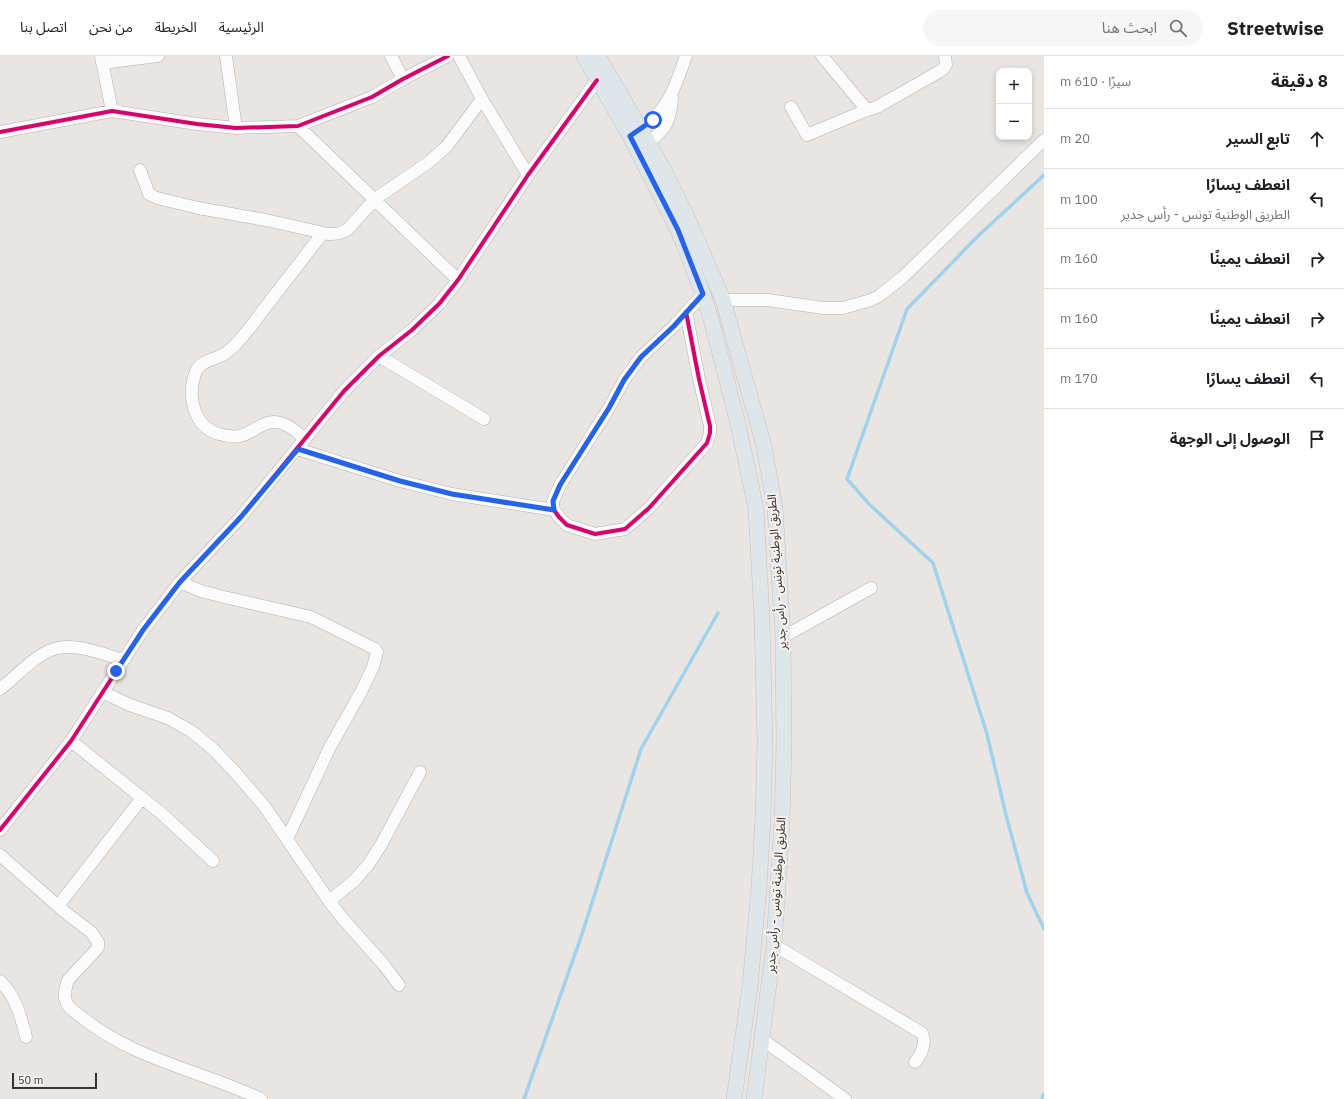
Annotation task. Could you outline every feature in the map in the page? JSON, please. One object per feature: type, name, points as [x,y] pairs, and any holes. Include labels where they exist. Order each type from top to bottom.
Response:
[{"type":"main road","name":"الطريق الوطنية تونس - رأس جدير","points":[[584,56],[598,80],[635,132]]},
{"type":"main road","name":"الطريق الوطنية تونس - رأس جدير","points":[[598,56],[635,132],[689,221],[723,300],[765,454],[775,508],[783,637],[784,743],[782,822],[774,945],[754,1099]]},
{"type":"main road","name":"الطريق الوطنية تونس - رأس جدير","points":[[643,146],[678,230],[711,319],[738,424],[756,509],[762,619],[765,744],[762,833],[759,888],[750,986],[734,1099]]},
{"type":"main road","points":[[738,1078],[757,1082]]},
{"type":"street","points":[[112,111],[101,59],[158,56]]},
{"type":"street","points":[[226,56],[236,128]]},
{"type":"street","points":[[390,56],[403,79]]},
{"type":"street","points":[[0,132],[112,111],[197,124],[236,128],[298,126],[372,97],[448,56]]},
{"type":"street","points":[[459,56],[482,99],[528,175]]},
{"type":"street","points":[[635,132],[653,120],[663,109],[673,90],[686,56]]},
{"type":"street","points":[[822,56],[867,110]]},
{"type":"street","points":[[791,107],[807,135],[877,107],[942,70],[946,66],[945,56]]},
{"type":"street","points":[[0,830],[71,741],[143,630],[180,582],[240,518],[344,391],[379,356],[412,330],[439,304],[458,280],[528,175],[598,80]]},
{"type":"street","points":[[643,146],[660,133],[667,124],[671,111],[673,90]]},
{"type":"street","points":[[140,170],[149,194],[157,198],[198,208],[266,220],[322,233],[343,233],[375,199],[429,162],[447,146],[482,99]]},
{"type":"street","points":[[298,126],[458,280]]},
{"type":"street","points":[[723,300],[768,300],[823,308],[843,308],[871,300],[879,296],[903,277],[1044,140]]},
{"type":"street","points":[[322,233],[248,331],[229,352],[198,367],[192,389],[192,400],[195,412],[204,426],[210,431],[224,435],[238,436],[242,436],[263,424],[276,423],[289,426],[301,444],[400,481],[445,492],[554,510]]},
{"type":"street","points":[[686,312],[710,426],[710,433],[707,443],[649,508],[625,529],[595,534],[567,525],[558,517],[554,510],[553,501],[560,485],[609,408],[624,380],[641,357],[703,294]]},
{"type":"street","points":[[379,356],[484,419]]},
{"type":"street","points":[[180,582],[224,597],[311,617],[374,649],[377,652],[374,664],[367,680],[330,747],[287,839]]},
{"type":"street","points":[[783,637],[871,588]]},
{"type":"street","points":[[0,689],[33,661],[51,650],[61,647],[68,646],[123,660]]},
{"type":"street","points":[[102,692],[130,705],[168,718],[192,731],[213,749],[265,807],[329,901],[384,965],[399,985]]},
{"type":"street","points":[[71,741],[161,813],[213,861]]},
{"type":"street","points":[[329,901],[354,881],[368,864],[381,845],[420,772]]},
{"type":"street","points":[[58,906],[142,798]]},
{"type":"street","points":[[0,855],[58,906],[91,932],[98,942],[98,947],[96,950],[68,980],[66,986],[66,1002],[75,1012],[95,1028],[140,1053],[261,1099]]},
{"type":"street","points":[[774,945],[922,1033],[924,1037],[922,1048],[919,1058],[914,1062]]},
{"type":"street","points":[[0,981],[18,1008],[26,1037]]},
{"type":"street","points":[[762,1040],[845,1099]]},
{"type":"waterway","points":[[1044,175],[978,236],[907,309],[847,479],[869,504],[933,563],[987,734],[1006,815],[1027,893],[1044,929]]},
{"type":"waterway","points":[[524,1099],[582,934],[641,749],[718,613]]},
{"type":"waterway","points":[[1042,1099],[1044,1094]]},
{"type":"cycle path","points":[[0,132],[112,111],[197,124],[236,128],[298,126],[372,97],[448,56]]},
{"type":"cycle path","points":[[0,830],[71,741],[143,630],[180,582],[240,518],[344,391],[379,356],[412,330],[439,304],[458,280],[528,175],[597,80]]},
{"type":"cycle path","points":[[686,312],[699,379],[710,426],[710,433],[707,443],[649,508],[625,529],[595,534],[567,525],[554,510],[553,505],[553,501],[560,485],[609,408],[624,380],[641,357],[674,326],[703,294]]},
{"type":"route","points":[[116,671],[143,630],[180,582],[240,518],[298,449],[400,481],[452,494],[554,510],[553,501],[560,485],[609,408],[624,380],[641,357],[674,326],[703,294],[678,230],[630,136],[653,120]]}]
